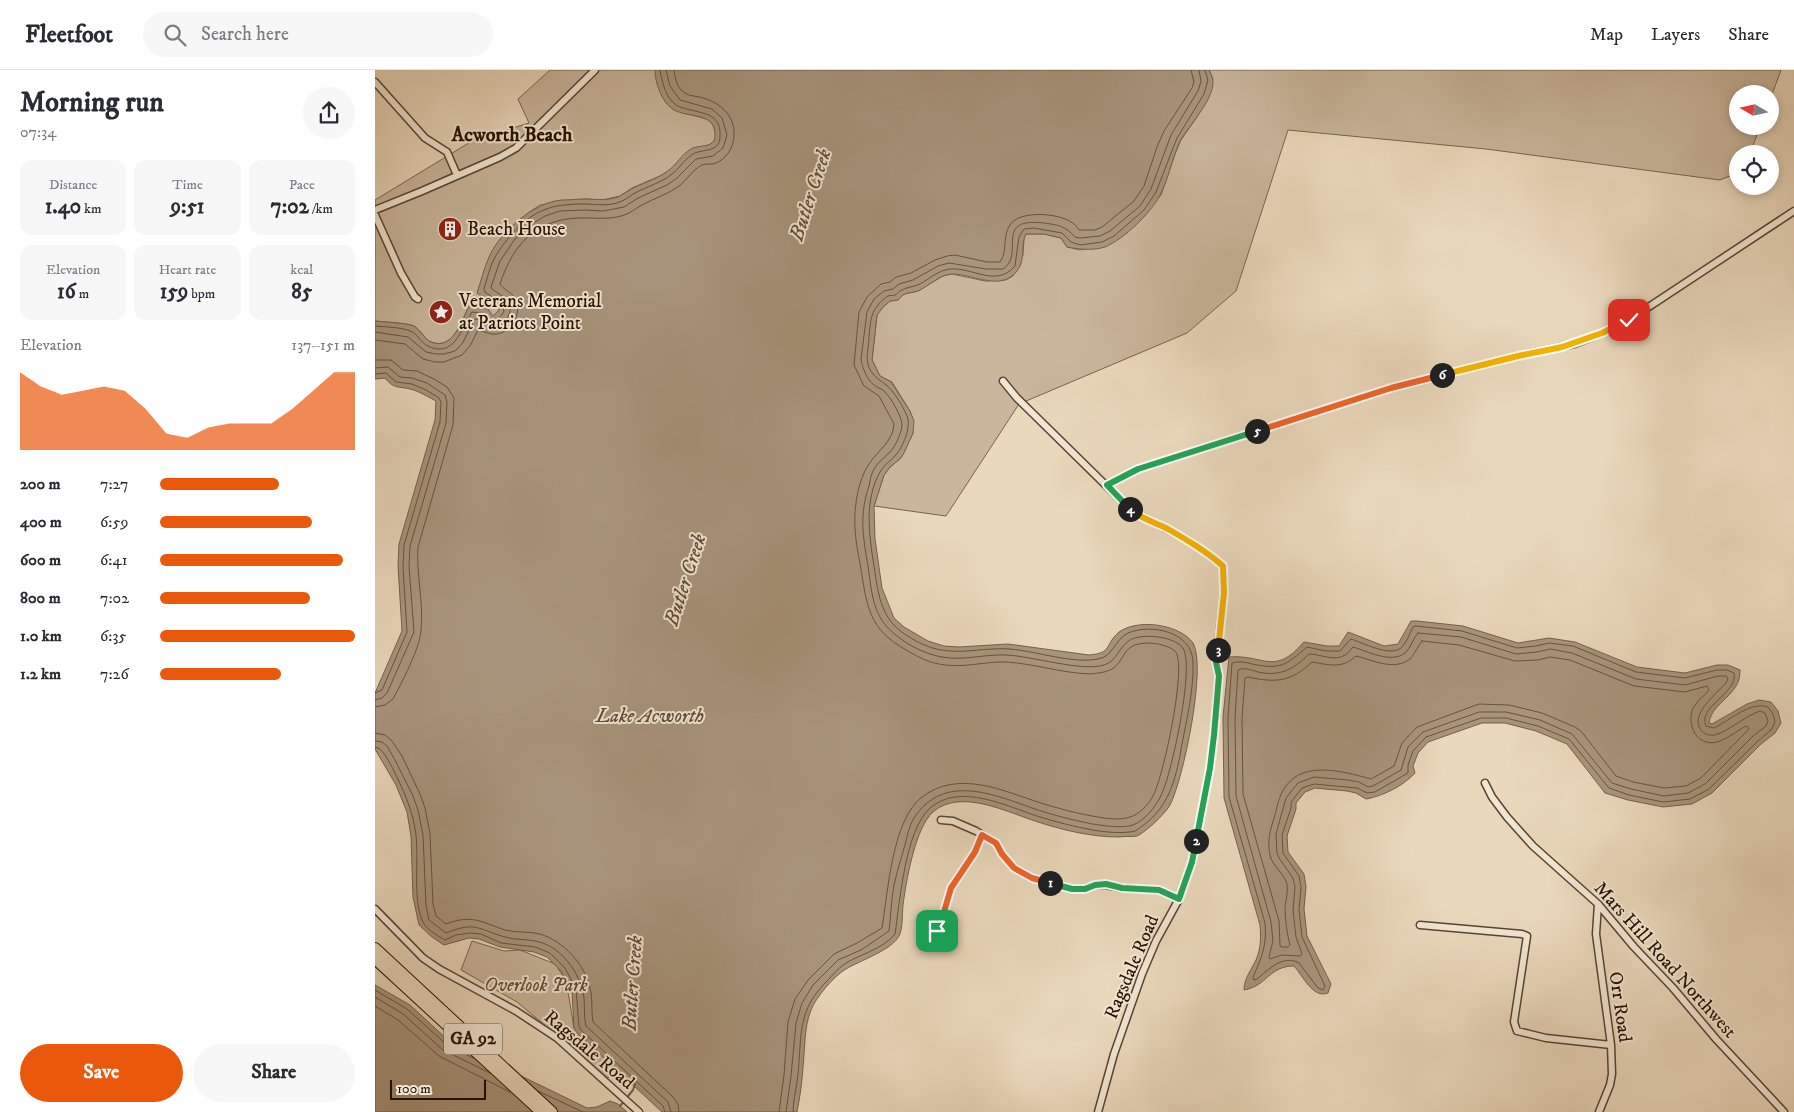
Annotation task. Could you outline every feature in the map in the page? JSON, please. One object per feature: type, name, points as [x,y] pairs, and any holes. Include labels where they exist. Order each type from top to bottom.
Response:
[{"type":"main road","name":"GA 92","points":[[375,948],[392,969],[541,1112]]},
{"type":"main road","name":"GA 92","points":[[375,959],[392,969],[552,1112]]},
{"type":"street","points":[[375,210],[422,192],[516,148],[595,70]]},
{"type":"street","points":[[375,82],[425,138],[447,152],[457,175]]},
{"type":"street","points":[[1107,485],[1138,469],[1391,388],[1518,356],[1562,347],[1602,333],[1629,320],[1794,211]]},
{"type":"street","points":[[375,215],[401,273],[415,298],[418,299]]},
{"type":"street","name":"Ragsdale Road","points":[[1003,381],[1017,398],[1139,516],[1166,528],[1210,555],[1223,566],[1224,593],[1216,662],[1219,676],[1210,768],[1192,862],[1179,899],[1156,941],[1142,974],[1114,1054],[1098,1112]]},
{"type":"street","name":"Mars Hill Road Northwest","points":[[1485,782],[1497,804],[1533,846],[1598,904],[1716,1039],[1784,1112]]},
{"type":"street","points":[[941,820],[953,821],[996,843],[1002,854],[1014,868],[1032,878],[1072,889],[1085,889],[1095,885],[1106,884],[1122,888],[1159,890],[1179,899]]},
{"type":"street","points":[[937,931],[951,888],[975,852],[982,835]]},
{"type":"street","name":"Orr Road","points":[[1598,904],[1596,934],[1611,1045],[1612,1074],[1610,1085],[1599,1112]]},
{"type":"street","name":"Ragsdale Road","points":[[375,908],[423,958],[439,969],[516,1011],[557,1038],[639,1112]]},
{"type":"street","points":[[1420,925],[1527,936],[1514,1022],[1517,1031],[1546,1038],[1611,1045]]},
{"type":"green space","points":[[550,70],[655,70],[684,113],[707,119],[713,125],[716,135],[714,141],[709,145],[690,150],[670,170],[632,188],[620,196],[602,200],[585,199],[540,205],[528,213],[507,232],[490,256],[478,293],[500,308],[494,317],[469,306],[456,333],[445,342],[439,344],[429,341],[414,326],[375,321],[375,200],[472,141],[529,123],[518,99]]},
{"type":"green space","points":[[1209,70],[1781,70],[1776,85],[1729,85],[1729,135],[1757,135],[1753,145],[1729,145],[1729,176],[1720,180],[1486,149],[1288,130],[1236,291],[1187,333],[1019,404],[946,516],[874,506],[884,475],[901,458],[913,433],[910,411],[892,382],[880,376],[872,360],[877,315],[883,307],[890,301],[898,300],[904,294],[918,291],[943,276],[952,274],[985,281],[1006,280],[1013,276],[1023,255],[1026,234],[1044,234],[1061,238],[1067,247],[1080,250],[1112,243],[1135,225],[1161,195],[1181,140],[1197,117],[1213,79]]},
{"type":"green space","name":"Overlook Park","points":[[472,941],[504,951],[520,950],[555,964],[566,980],[574,1028],[607,1059],[614,1069],[608,1078],[517,1002],[461,970]]},
{"type":"water","name":"Lake Acworth","points":[[655,70],[1209,70],[1213,80],[1210,96],[1180,141],[1160,195],[1144,217],[1128,232],[1105,247],[1091,249],[1067,247],[1061,238],[1044,234],[1026,234],[1020,267],[1010,277],[995,281],[952,274],[939,278],[918,291],[902,295],[898,300],[890,301],[877,315],[872,360],[880,376],[891,382],[910,411],[914,421],[913,433],[905,451],[901,458],[884,475],[874,506],[875,539],[882,588],[894,618],[904,627],[928,641],[944,646],[1008,644],[1089,655],[1102,652],[1119,632],[1134,626],[1157,625],[1171,628],[1183,634],[1193,643],[1197,656],[1197,675],[1192,724],[1187,749],[1170,805],[1160,818],[1141,834],[1119,837],[1098,836],[1066,830],[998,808],[970,802],[956,802],[944,805],[933,812],[921,830],[912,856],[906,883],[902,925],[899,936],[890,946],[841,972],[821,993],[813,1005],[806,1031],[797,1112],[662,1112],[577,1033],[574,1028],[572,991],[561,971],[547,957],[534,952],[500,947],[479,939],[469,938],[444,945],[432,937],[419,925],[413,897],[411,836],[407,812],[396,785],[375,749],[375,693],[402,631],[398,566],[399,544],[435,420],[436,401],[413,390],[393,386],[385,378],[375,379],[375,321],[411,325],[431,342],[439,344],[445,342],[456,333],[469,306],[488,309],[493,316],[500,309],[477,293],[487,261],[494,247],[529,212],[551,202],[562,200],[618,197],[665,173],[691,149],[710,145],[715,136],[711,123],[707,119],[680,112],[670,107],[658,87]]},
{"type":"water","points":[[1411,621],[1463,626],[1518,643],[1549,638],[1575,642],[1637,667],[1685,673],[1717,665],[1728,665],[1740,670],[1739,679],[1736,686],[1715,709],[1709,723],[1712,724],[1747,704],[1759,700],[1771,702],[1778,711],[1781,723],[1775,733],[1761,744],[1712,793],[1692,804],[1663,807],[1605,793],[1567,744],[1536,731],[1505,723],[1482,723],[1428,742],[1418,753],[1413,766],[1415,773],[1399,786],[1379,796],[1366,799],[1356,793],[1347,791],[1315,788],[1305,792],[1296,803],[1296,809],[1287,836],[1288,852],[1304,874],[1306,887],[1304,909],[1307,936],[1331,984],[1328,993],[1318,993],[1309,986],[1294,966],[1279,969],[1258,985],[1244,990],[1246,978],[1259,951],[1260,925],[1224,798],[1223,717],[1229,657],[1241,657],[1268,662],[1276,661],[1285,659],[1294,653],[1304,642],[1339,646],[1348,632],[1384,646],[1398,644]]},
{"type":"water","points":[[375,985],[410,1005],[449,1041],[587,1108],[597,1107],[610,1101],[618,1104],[627,1112],[375,1112]]},
{"type":"waterway","name":"Butler Creek","points":[[620,1106],[633,1090],[635,1084]]},
{"type":"place","name":"Beach House","points":[[450,229]]},
{"type":"place","name":"Veterans Memorial at Patriots Point","points":[[441,312]]},
{"type":"district","name":"Acworth Beach","points":[[512,135]]},
{"type":"route","points":[[937,931],[951,888],[957,876],[975,852],[982,835],[996,843],[1002,854],[1014,868],[1032,878],[1072,889],[1085,889],[1095,885],[1106,884],[1122,888],[1159,890],[1179,899],[1192,862],[1210,768],[1219,676],[1216,662],[1224,593],[1223,566],[1210,555],[1166,528],[1139,516],[1107,485],[1138,469],[1391,388],[1574,344],[1629,320]]}]
